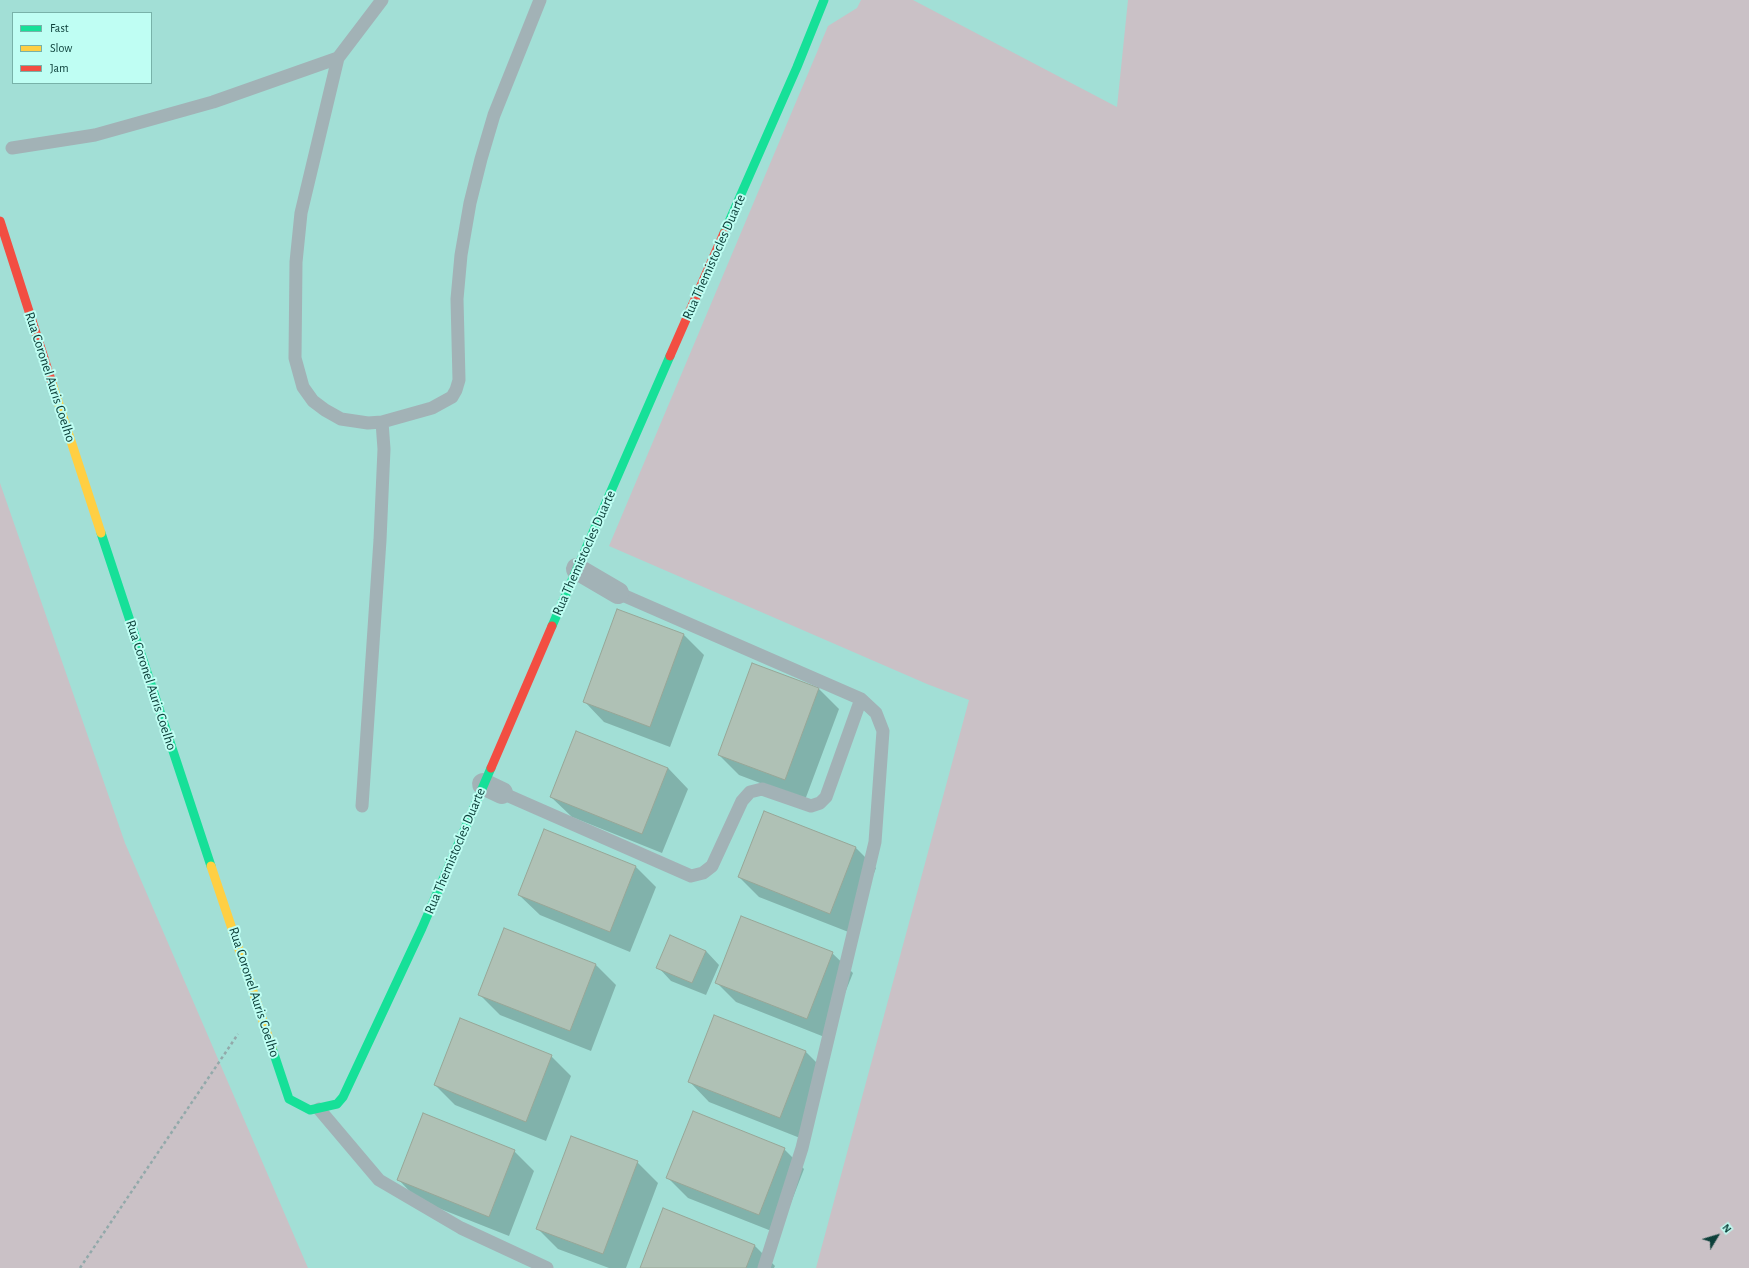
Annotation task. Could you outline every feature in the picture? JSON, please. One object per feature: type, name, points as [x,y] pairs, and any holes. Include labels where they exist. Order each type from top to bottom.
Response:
[{"type":"street","name":"Rua Themistocles Duarte","points":[[337,1104],[347,1089],[418,935],[492,788],[577,569],[797,67],[824,0]]},
{"type":"street","name":"Rua Coronel Auris Coelho","points":[[0,221],[150,686],[290,1099],[310,1110],[337,1104]]},
{"type":"street","points":[[577,569],[618,593]]},
{"type":"lane","points":[[382,0],[338,58],[301,213],[296,262],[295,358],[303,387],[313,401],[325,410],[341,419],[356,422],[382,422],[432,408],[452,397],[456,390],[459,380],[457,299],[461,255],[470,203],[494,115],[540,0]]},
{"type":"lane","points":[[12,148],[95,135],[117,129],[213,102],[338,58]]},
{"type":"lane","points":[[362,806],[380,540],[384,449],[382,422]]},
{"type":"lane","points":[[618,593],[861,699],[876,713],[883,731],[876,842],[802,1148],[764,1268]]},
{"type":"lane","points":[[492,788],[691,876],[703,873],[712,866],[742,801],[750,792],[762,789],[811,806],[820,803],[826,797],[861,699]]},
{"type":"lane","points":[[319,1109],[379,1180],[461,1228],[547,1268]]},
{"type":"path","points":[[80,1268],[258,1003]]},
{"type":"shaded area","points":[[861,0],[913,0],[1117,107],[1128,0],[1749,0],[1749,1268],[816,1268],[969,700],[927,684],[609,546],[828,26],[857,8]]},
{"type":"shaded area","points":[[0,483],[125,843],[308,1268],[0,1268]]},
{"type":"building","points":[[617,609],[684,634],[650,727],[583,702]]},
{"type":"building","points":[[752,663],[819,688],[785,780],[718,755]]},
{"type":"building","points":[[576,731],[668,768],[642,834],[550,797]]},
{"type":"building","points":[[764,811],[856,847],[830,914],[738,877]]},
{"type":"building","points":[[544,829],[636,866],[610,932],[518,895]]},
{"type":"building","points":[[741,916],[833,952],[807,1019],[715,983]]},
{"type":"building","points":[[504,928],[596,964],[570,1031],[478,995]]},
{"type":"building","points":[[670,935],[706,951],[692,983],[656,968]]},
{"type":"building","points":[[714,1015],[806,1051],[780,1118],[688,1082]]},
{"type":"building","points":[[460,1018],[552,1055],[526,1122],[434,1085]]},
{"type":"building","points":[[693,1111],[785,1148],[759,1215],[666,1178]]},
{"type":"building","points":[[423,1113],[515,1150],[489,1217],[397,1180]]},
{"type":"building","points":[[571,1136],[638,1161],[603,1254],[536,1229]]},
{"type":"building","points":[[663,1208],[755,1245],[746,1268],[640,1268]]},
{"type":"traffic: fast","points":[[724,233],[797,67],[824,0]]},
{"type":"traffic: fast","points":[[552,626],[670,356]]},
{"type":"traffic: fast","points":[[101,533],[211,866]]},
{"type":"traffic: fast","points":[[272,1048],[289,1099],[310,1110],[337,1104],[343,1097],[422,928],[491,768]]},
{"type":"traffic: slow","points":[[52,383],[101,533]]},
{"type":"traffic: slow","points":[[211,866],[272,1048]]},
{"type":"traffic: jam","points":[[0,221],[52,383]]},
{"type":"traffic: jam","points":[[670,356],[724,233]]},
{"type":"traffic: jam","points":[[491,768],[552,626]]}]
